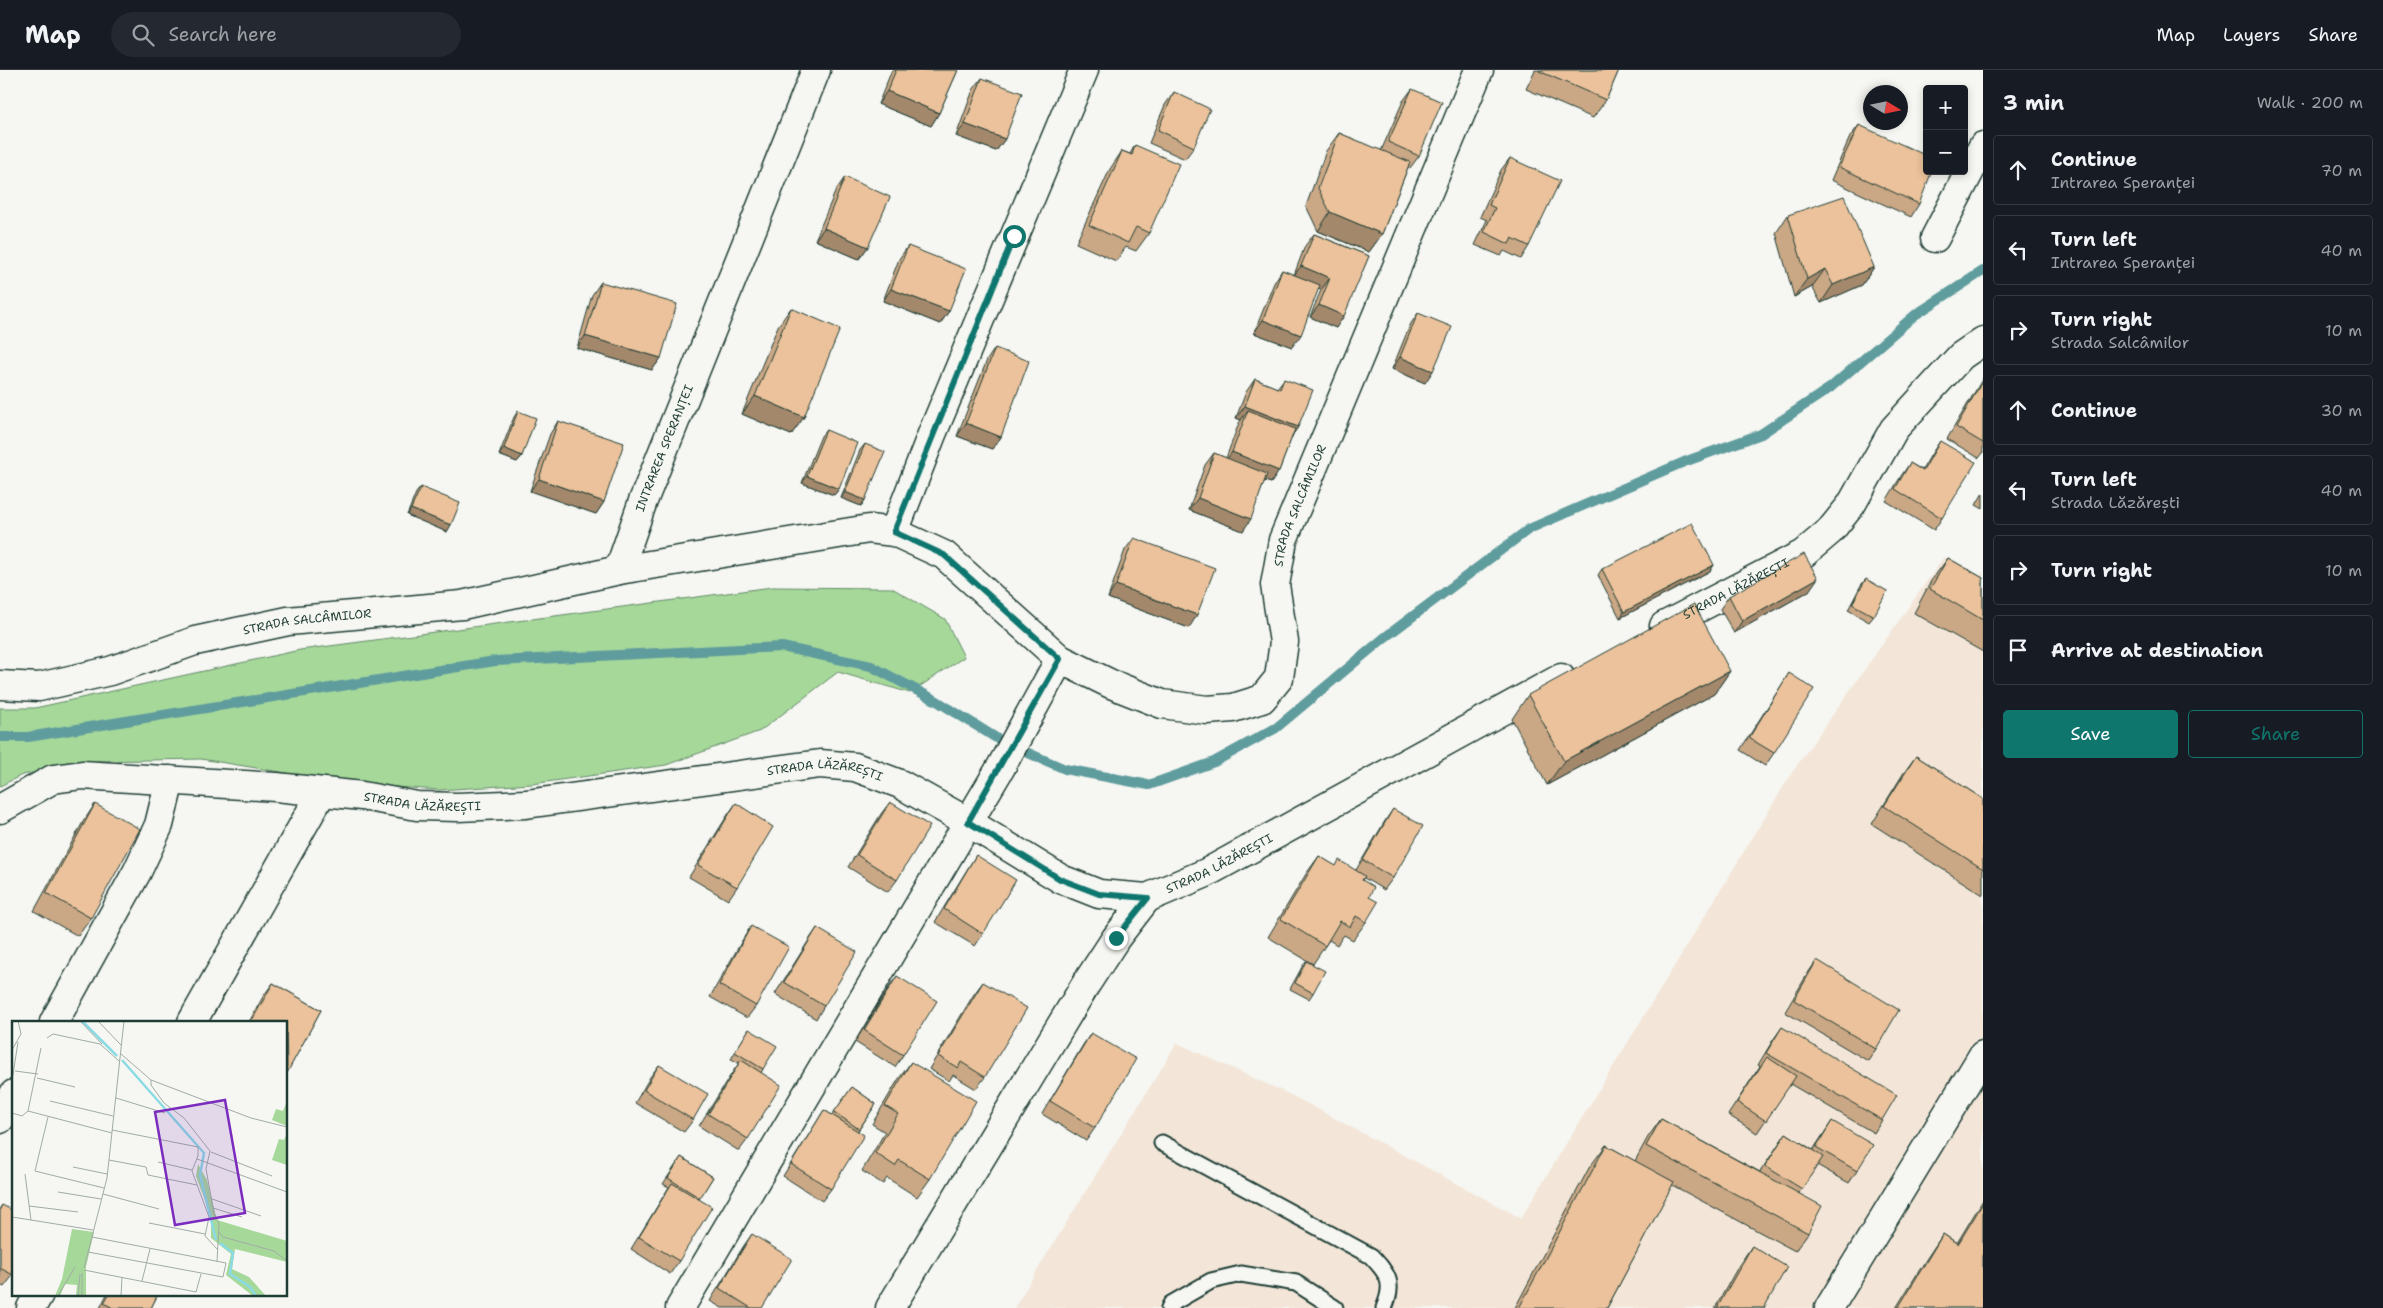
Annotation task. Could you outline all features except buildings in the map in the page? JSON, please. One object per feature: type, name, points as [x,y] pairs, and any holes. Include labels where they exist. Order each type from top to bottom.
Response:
[{"type":"street","name":"INTRAREA SPERANȚEI","points":[[619,570],[646,492],[816,70]]},
{"type":"street","points":[[894,532],[932,434],[1084,70]]},
{"type":"street","name":"STRADA SALCÂMILOR","points":[[1060,659],[1111,684],[1162,704],[1207,710],[1233,708],[1262,699],[1279,678],[1284,642],[1275,585],[1282,540],[1479,70]]},
{"type":"street","points":[[1935,238],[1983,146]]},
{"type":"street","name":"STRADA LĂZĂREȘTI","points":[[1643,636],[1803,554],[1830,532],[1851,505],[1894,429],[1961,356],[1983,340]]},
{"type":"street","points":[[619,570],[869,529],[894,532],[944,555],[1060,659],[1001,767],[680,1308]]},
{"type":"street","name":"STRADA SALCÂMILOR","points":[[0,685],[39,687],[110,671],[195,641],[288,621],[462,605],[619,570]]},
{"type":"street","name":"STRADA LĂZĂREȘTI","points":[[0,809],[53,779],[82,775],[322,792],[362,796],[417,806],[458,807],[526,804],[820,764],[855,767],[900,784],[968,822],[1060,879],[1099,894],[1148,898],[1206,874],[1580,667]]},
{"type":"street","points":[[55,1021],[137,872],[159,825],[170,780]]},
{"type":"street","points":[[193,1021],[322,792]]},
{"type":"street","points":[[890,1308],[1086,984],[1116,938],[1148,898]]},
{"type":"street","points":[[1829,1308],[1983,1055]]},
{"type":"street","points":[[0,1118],[12,1097]]},
{"type":"street","points":[[31,1308],[38,1296]]},
{"type":"lane","points":[[1162,1142],[1371,1256],[1388,1275],[1389,1296],[1384,1308]]},
{"type":"lane","points":[[1169,1308],[1171,1304],[1210,1281],[1241,1274],[1296,1283],[1335,1308]]},
{"type":"shaded area","points":[[1944,557],[1979,578],[1983,572],[1983,1308],[1014,1308],[1177,1043],[1293,1096],[1521,1218],[1793,771]]},
{"type":"green space","points":[[772,587],[892,588],[945,619],[964,657],[910,693],[838,672],[760,731],[666,765],[532,784],[439,790],[354,784],[201,759],[95,761],[22,775],[0,786],[0,708],[35,708],[300,650]]},
{"type":"waterway","points":[[0,737],[28,737],[495,661],[782,647],[871,666],[937,701],[1001,741],[1065,769],[1149,785],[1214,762],[1276,728],[1384,638],[1529,529],[1684,462],[1761,434],[1830,388],[1915,315],[1983,271]]},
{"type":"route","points":[[1014,236],[932,434],[894,532],[920,542],[944,555],[1060,659],[1001,767],[968,822],[1060,879],[1099,894],[1148,898],[1116,938]]}]
